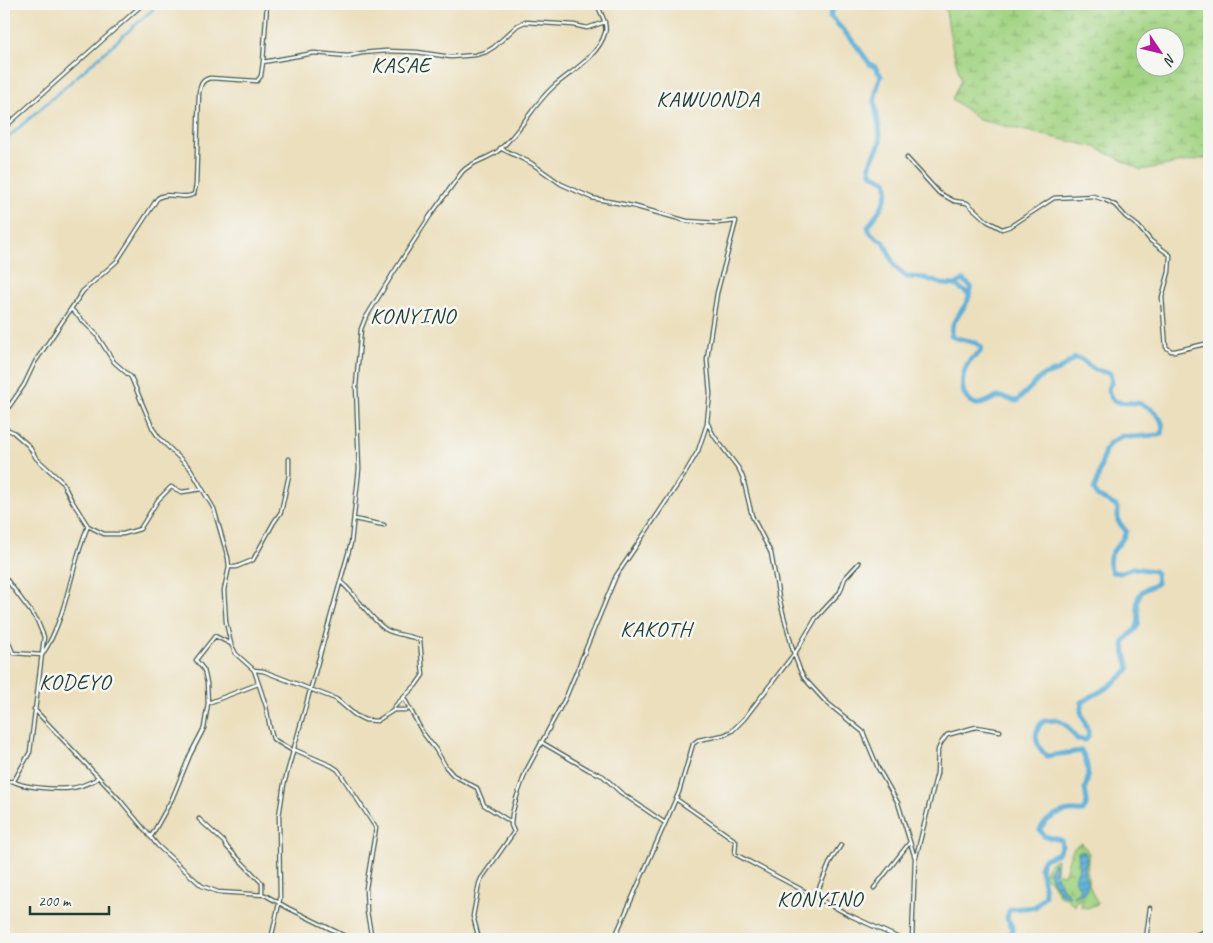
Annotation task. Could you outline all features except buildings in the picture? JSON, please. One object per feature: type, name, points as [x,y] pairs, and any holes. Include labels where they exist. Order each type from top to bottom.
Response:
[{"type":"highway","points":[[1191,939],[1209,932]]},
{"type":"street","points":[[4,128],[143,4]]},
{"type":"street","points":[[4,414],[24,385],[34,362],[71,309],[87,287],[117,261],[159,196],[188,197],[194,194],[196,185],[199,92],[203,82],[210,78],[257,81],[261,76],[267,4]]},
{"type":"street","points":[[271,939],[279,903],[279,816],[284,784],[309,688],[351,543],[360,457],[356,386],[362,325],[430,216],[462,172],[468,166],[492,154],[513,136],[551,88],[583,62],[594,50],[606,33],[597,4]]},
{"type":"street","points":[[263,62],[323,53],[348,56],[362,53],[418,52],[464,57],[486,52],[502,41],[518,25],[525,22],[574,25],[587,28],[604,22]]},
{"type":"street","points":[[479,939],[473,916],[479,884],[514,830],[511,827],[511,822],[517,796],[526,771],[566,697],[616,576],[684,476],[698,451],[708,422],[710,394],[707,360],[717,293],[736,221],[717,223],[687,222],[633,206],[592,198],[565,186],[531,163],[500,148]]},
{"type":"street","points":[[906,158],[939,193],[954,201],[967,203],[987,221],[1002,229],[1011,226],[1057,197],[1092,196],[1105,200],[1117,208],[1126,218],[1138,226],[1151,241],[1170,255],[1169,272],[1162,297],[1166,347],[1174,351],[1209,343]]},
{"type":"street","points":[[71,309],[96,334],[114,362],[131,378],[153,429],[160,439],[190,468],[214,510],[228,558],[229,567],[224,590],[226,622],[230,644],[236,654],[254,670],[266,706],[273,740],[338,770],[376,828],[366,888],[367,912],[372,939]]},
{"type":"street","points":[[708,422],[714,436],[743,478],[752,516],[771,553],[780,598],[800,670],[808,683],[832,707],[858,727],[866,738],[878,768],[898,803],[915,858]]},
{"type":"street","points":[[4,428],[14,432],[29,446],[36,458],[62,482],[88,526],[104,534],[123,534],[140,529],[158,500],[170,487],[182,492],[202,489]]},
{"type":"street","points":[[229,567],[253,560],[274,522],[282,512],[289,475],[289,459]]},
{"type":"street","points":[[354,519],[384,525]]},
{"type":"street","points":[[42,655],[57,628],[79,546],[88,526]]},
{"type":"street","points":[[614,939],[676,799],[692,744],[698,740],[718,737],[732,731],[744,719],[794,654],[816,618],[840,592],[845,578],[859,563]]},
{"type":"street","points":[[4,576],[37,620],[44,637],[30,752],[23,768],[13,781]]},
{"type":"street","points":[[341,582],[351,590],[376,621],[387,630],[420,640],[423,675],[416,685],[394,707],[394,710]]},
{"type":"street","points":[[4,631],[13,653],[42,655]]},
{"type":"street","points":[[149,836],[152,835],[172,800],[190,755],[204,728],[208,704],[206,674],[196,660],[215,636],[230,644]]},
{"type":"street","points":[[254,670],[263,671],[336,699],[355,715],[366,720],[377,720],[394,710],[410,708]]},
{"type":"street","points":[[208,704],[258,684]]},
{"type":"street","points":[[404,698],[446,767],[453,775],[477,788],[484,805],[511,822]]},
{"type":"street","points":[[34,710],[120,800],[169,857],[202,886],[218,892],[262,894],[351,939]]},
{"type":"street","points":[[912,939],[915,858],[937,773],[938,750],[941,742],[947,736],[976,727],[1000,731]]},
{"type":"street","points":[[541,742],[603,776],[620,792],[665,823]]},
{"type":"street","points":[[4,782],[13,781],[17,784],[30,786],[70,788],[95,780],[97,775]]},
{"type":"street","points":[[676,799],[736,841],[736,854],[849,915],[901,939]]},
{"type":"street","points":[[199,819],[224,842],[262,883],[262,894]]},
{"type":"street","points":[[874,888],[910,842]]},
{"type":"street","points":[[816,896],[831,860],[840,845]]},
{"type":"street","points":[[1146,939],[1150,908]]},
{"type":"green space","points":[[911,4],[1209,4],[1209,158],[1141,170],[1095,147],[979,120],[952,99],[961,80],[952,46],[945,6],[914,7]]},
{"type":"green space","points":[[1082,843],[1089,853],[1088,879],[1098,904],[1087,908],[1081,907],[1082,902],[1076,900],[1075,906],[1065,897],[1060,897],[1052,883],[1044,875],[1051,863],[1057,859],[1056,871],[1064,875],[1071,852],[1077,845]]},
{"type":"water","points":[[1078,852],[1086,853],[1087,860],[1084,870],[1088,885],[1084,893],[1073,897],[1080,887],[1074,880],[1079,867]]},
{"type":"water","points":[[1054,863],[1056,864],[1055,872],[1058,879],[1070,896],[1061,894],[1051,879],[1049,871]]},
{"type":"waterway","points":[[4,141],[159,4]]},
{"type":"waterway","points":[[840,4],[833,9],[830,16],[881,76],[876,89],[875,100],[880,142],[871,162],[870,170],[872,174],[886,181],[887,193],[879,211],[868,227],[874,236],[884,242],[895,267],[907,277],[925,278],[942,284],[955,285],[963,280],[970,286],[968,300],[951,329],[951,336],[976,343],[981,347],[980,352],[968,363],[964,374],[963,386],[966,397],[976,404],[998,397],[1017,401],[1042,376],[1059,370],[1075,358],[1080,359],[1095,370],[1110,373],[1112,382],[1108,391],[1111,398],[1118,402],[1137,403],[1146,406],[1158,415],[1163,428],[1162,433],[1158,435],[1122,436],[1110,443],[1105,450],[1094,489],[1097,496],[1116,506],[1118,521],[1126,531],[1124,537],[1111,554],[1110,565],[1112,572],[1120,573],[1133,568],[1154,571],[1156,574],[1157,583],[1144,590],[1138,597],[1139,623],[1124,642],[1128,671],[1108,687],[1082,702],[1081,712],[1089,734],[1086,740],[1077,739],[1067,726],[1058,720],[1044,721],[1037,729],[1036,739],[1040,748],[1047,756],[1081,751],[1088,770],[1085,787],[1086,806],[1083,811],[1070,811],[1057,815],[1042,826],[1040,830],[1044,836],[1061,840],[1062,846],[1058,853],[1043,860],[1040,867],[1045,895],[1035,907],[1011,909],[1007,918],[1013,931],[1003,937],[989,939]]},
{"type":"waterway","points":[[955,285],[970,295]]},
{"type":"district","name":"KASAE","points":[[401,65]]},
{"type":"district","name":"KAWUONDA","points":[[708,99]]},
{"type":"district","name":"KONYINO","points":[[413,316]]},
{"type":"district","name":"KAKOTH","points":[[656,629]]},
{"type":"district","name":"KODEYO","points":[[75,682]]},
{"type":"district","name":"KONYINO","points":[[820,899]]}]
